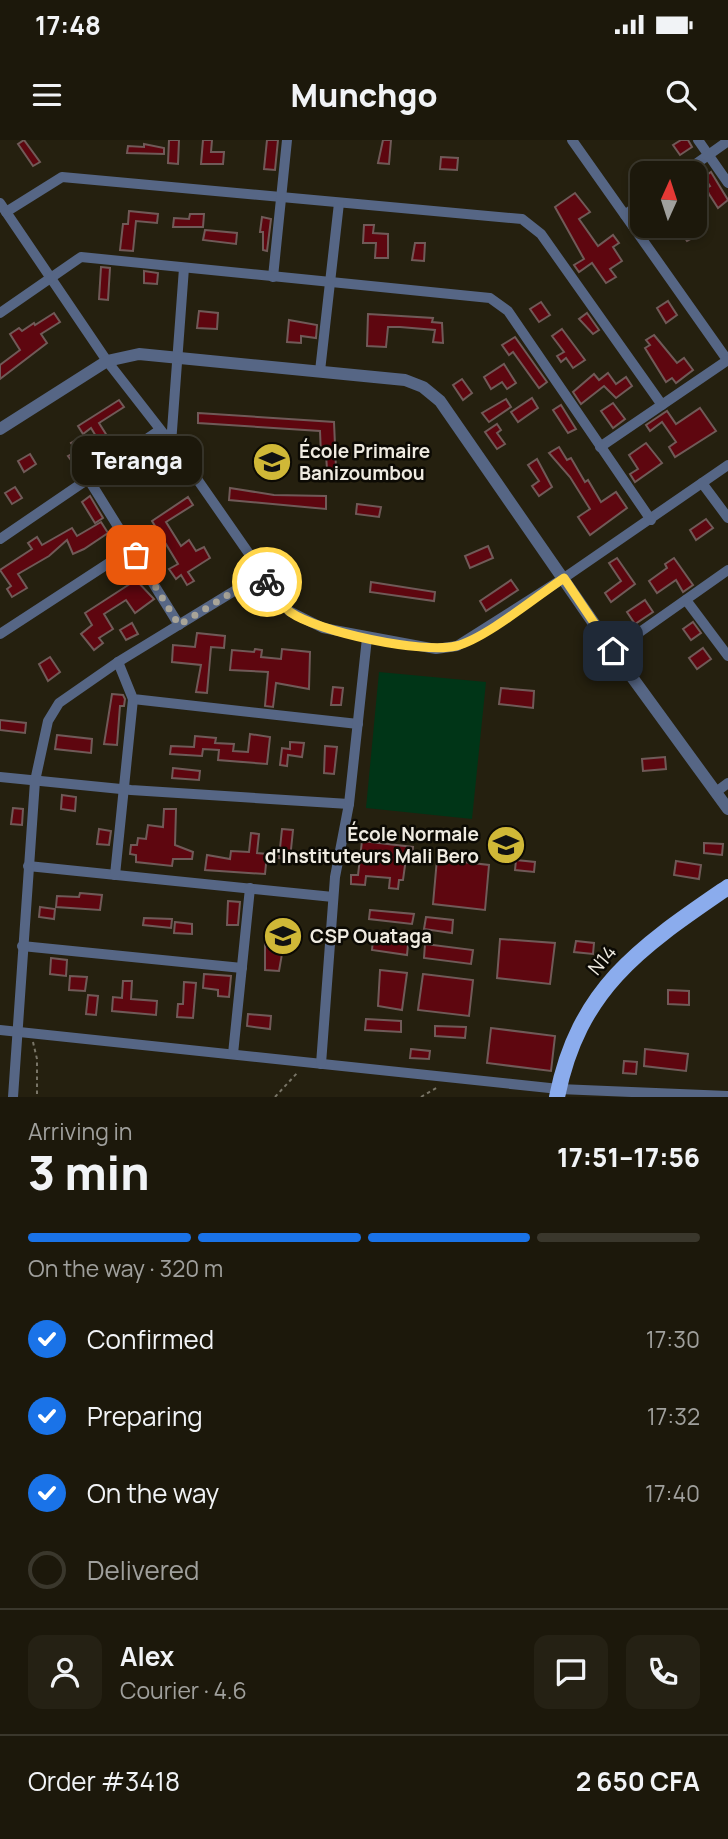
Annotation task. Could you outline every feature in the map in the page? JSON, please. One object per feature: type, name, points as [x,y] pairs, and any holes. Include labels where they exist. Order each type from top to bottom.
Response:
[{"type":"main road","name":"N14","points":[[563,1093],[580,1028],[608,983],[638,951],[728,887]]},
{"type":"street","points":[[273,277],[287,140]]},
{"type":"street","points":[[572,140],[728,360],[600,447]]},
{"type":"street","points":[[698,140],[728,183]]},
{"type":"street","points":[[700,161],[728,141]]},
{"type":"street","points":[[662,405],[533,225],[522,219],[62,177],[3,208],[107,361],[171,444],[289,611],[323,628],[436,649],[457,646],[651,520],[728,465]]},
{"type":"street","points":[[320,371],[339,203]]},
{"type":"street","points":[[625,215],[630,211]]},
{"type":"street","points":[[0,313],[81,257],[477,296],[499,303],[508,312],[651,520]]},
{"type":"street","points":[[171,444],[184,268]]},
{"type":"street","points":[[0,429],[107,361],[139,354],[405,380],[424,387],[440,401],[613,651],[728,809]]},
{"type":"street","points":[[2,535],[89,480],[160,430]]},
{"type":"street","points":[[89,480],[179,625]]},
{"type":"street","points":[[702,483],[728,518]]},
{"type":"street","points":[[0,634],[132,548]]},
{"type":"street","points":[[613,651],[728,570]]},
{"type":"street","points":[[13,1097],[35,781],[48,721],[59,703],[118,662],[262,574]]},
{"type":"street","points":[[686,600],[728,656]]},
{"type":"street","points":[[321,1064],[333,897],[349,804],[367,638]]},
{"type":"street","points":[[115,875],[132,699],[118,662]]},
{"type":"street","points":[[132,699],[358,724]]},
{"type":"street","points":[[0,777],[123,790],[349,804]]},
{"type":"street","points":[[716,792],[728,783]]},
{"type":"street","points":[[28,866],[333,897]]},
{"type":"street","points":[[233,1054],[250,888]]},
{"type":"street","points":[[22,946],[242,968]]},
{"type":"street","points":[[0,1030],[454,1077],[563,1093],[728,1096]]},
{"type":"path","points":[[31,1032],[37,1059],[37,1097]]},
{"type":"path","points":[[421,1097],[454,1077]]},
{"type":"green space","points":[[379,672],[486,682],[472,819],[366,808]]},
{"type":"building","points":[[24,140],[40,162],[33,166],[18,144]]},
{"type":"building","points":[[169,140],[179,140],[178,164],[168,163]]},
{"type":"building","points":[[203,140],[212,140],[211,152],[224,152],[223,164],[201,164]]},
{"type":"building","points":[[267,140],[278,140],[275,170],[264,169]]},
{"type":"building","points":[[383,140],[391,140],[389,164],[378,163]]},
{"type":"building","points":[[681,140],[688,140],[692,147],[680,155],[673,145]]},
{"type":"building","points":[[144,144],[164,148],[164,154],[127,153],[128,146],[144,147]]},
{"type":"building","points":[[441,157],[458,158],[457,170],[440,169]]},
{"type":"building","points":[[711,172],[728,200],[718,208],[707,190],[710,186],[707,175]]},
{"type":"building","points":[[575,193],[590,212],[579,219],[598,246],[613,235],[619,243],[613,247],[622,261],[610,269],[616,277],[606,283],[592,263],[579,272],[574,265],[584,259],[555,207]]},
{"type":"building","points":[[129,211],[158,214],[157,223],[136,221],[133,251],[120,250],[123,224],[128,224]]},
{"type":"building","points":[[190,214],[204,214],[203,227],[173,227],[174,218],[189,219]]},
{"type":"building","points":[[262,217],[271,219],[267,251],[263,250],[263,232],[260,232]]},
{"type":"building","points":[[364,225],[374,225],[373,233],[388,234],[388,258],[375,258],[376,243],[363,243]]},
{"type":"building","points":[[205,230],[237,233],[236,244],[203,240]]},
{"type":"building","points":[[415,243],[425,243],[424,261],[412,260]]},
{"type":"building","points":[[101,267],[110,268],[108,300],[99,299]]},
{"type":"building","points":[[144,271],[158,273],[157,284],[144,283]]},
{"type":"building","points":[[668,301],[677,315],[666,323],[657,308]]},
{"type":"building","points":[[541,302],[550,315],[539,322],[530,309]]},
{"type":"building","points":[[199,311],[218,313],[217,329],[197,328]]},
{"type":"building","points":[[54,313],[60,322],[41,334],[47,343],[0,379],[0,365],[20,350],[10,334],[19,328],[22,331],[34,323],[35,325]]},
{"type":"building","points":[[587,313],[599,330],[593,334],[579,319]]},
{"type":"building","points":[[368,314],[433,318],[432,322],[442,323],[443,343],[433,342],[435,330],[388,327],[386,347],[367,346]]},
{"type":"building","points":[[289,320],[317,325],[316,338],[301,336],[301,343],[287,342]]},
{"type":"building","points":[[562,329],[585,360],[573,368],[566,358],[561,362],[557,356],[564,352],[552,336]]},
{"type":"building","points":[[654,335],[677,363],[684,358],[693,370],[676,383],[672,378],[666,382],[645,348],[650,345],[646,340]]},
{"type":"building","points":[[515,337],[547,382],[539,388],[513,352],[509,355],[502,345]]},
{"type":"building","points":[[504,364],[516,383],[507,389],[502,382],[491,389],[484,377]]},
{"type":"building","points":[[608,373],[616,384],[626,377],[632,386],[616,398],[604,386],[581,404],[573,392],[594,374],[599,380]]},
{"type":"building","points":[[462,379],[472,393],[463,400],[453,385]]},
{"type":"building","points":[[532,398],[538,408],[518,422],[511,412]]},
{"type":"building","points":[[506,399],[511,407],[489,422],[482,413]]},
{"type":"building","points":[[119,400],[124,407],[99,423],[116,450],[108,456],[91,428],[83,434],[78,426]]},
{"type":"building","points":[[613,403],[625,419],[613,428],[601,411]]},
{"type":"building","points":[[561,405],[576,429],[568,433],[553,410]]},
{"type":"building","points":[[700,408],[716,431],[675,457],[669,447],[676,442],[662,422],[650,431],[646,425],[667,411],[676,424]]},
{"type":"building","points":[[198,413],[334,422],[336,469],[327,469],[326,455],[321,455],[320,431],[198,423]]},
{"type":"building","points":[[497,424],[501,430],[497,433],[505,444],[497,449],[485,432]]},
{"type":"building","points":[[79,438],[93,460],[76,467],[68,456],[77,451],[71,443]]},
{"type":"building","points":[[646,443],[662,463],[635,482],[630,474],[638,469],[629,455]]},
{"type":"building","points":[[559,447],[567,460],[571,458],[585,482],[588,480],[601,502],[616,492],[627,508],[590,535],[578,517],[590,509],[570,477],[549,453]]},
{"type":"building","points":[[30,454],[36,464],[24,472],[18,461]]},
{"type":"building","points":[[140,454],[145,462],[129,471],[133,478],[125,483],[118,471]]},
{"type":"building","points":[[537,459],[552,487],[539,496],[532,486],[539,481],[528,465]]},
{"type":"building","points":[[15,487],[22,498],[12,504],[5,493]]},
{"type":"building","points":[[230,488],[274,495],[326,496],[326,509],[229,500]]},
{"type":"building","points":[[90,496],[103,518],[95,523],[82,502]]},
{"type":"building","points":[[188,497],[193,505],[166,522],[181,546],[189,540],[196,551],[204,547],[210,558],[188,572],[194,581],[187,585],[181,575],[176,579],[169,569],[178,564],[152,521]]},
{"type":"building","points":[[357,504],[381,507],[379,517],[356,514]]},
{"type":"building","points":[[706,519],[713,528],[696,540],[690,530]]},
{"type":"building","points":[[101,522],[108,533],[84,549],[73,554],[67,540],[49,556],[18,574],[27,588],[12,597],[7,589],[11,586],[0,570],[32,549],[28,543],[37,537],[42,545],[72,528],[77,536]]},
{"type":"building","points":[[488,546],[493,558],[470,568],[465,556]]},
{"type":"building","points":[[617,558],[635,584],[611,602],[605,593],[621,581],[609,563]]},
{"type":"building","points":[[674,558],[693,585],[683,592],[676,580],[657,593],[649,581],[667,568],[665,564]]},
{"type":"building","points":[[136,580],[154,599],[135,613],[126,600],[104,614],[113,629],[99,638],[103,643],[94,650],[81,634],[92,625],[85,613]]},
{"type":"building","points":[[511,580],[518,590],[486,611],[480,601]]},
{"type":"building","points":[[371,582],[435,592],[434,601],[370,592]]},
{"type":"building","points":[[645,600],[653,612],[635,624],[627,612]]},
{"type":"building","points":[[693,622],[701,633],[691,640],[683,629]]},
{"type":"building","points":[[132,623],[138,634],[126,640],[120,630]]},
{"type":"building","points":[[197,633],[225,636],[224,648],[211,647],[207,693],[196,692],[201,665],[172,662],[173,645],[195,647]]},
{"type":"building","points":[[703,648],[711,659],[697,669],[689,658]]},
{"type":"building","points":[[255,649],[262,650],[261,657],[281,659],[282,649],[310,652],[309,689],[276,683],[273,707],[265,706],[268,672],[230,670],[232,650],[254,652]]},
{"type":"building","points":[[50,657],[60,672],[48,681],[39,664]]},
{"type":"building","points":[[333,687],[343,688],[341,705],[331,705]]},
{"type":"building","points":[[501,688],[534,691],[533,708],[499,704]]},
{"type":"building","points":[[112,694],[123,695],[125,699],[124,706],[120,706],[117,745],[104,744]]},
{"type":"building","points":[[0,720],[26,723],[25,733],[0,730]]},
{"type":"building","points":[[250,734],[270,737],[267,764],[218,760],[219,750],[203,749],[202,756],[170,754],[171,746],[194,747],[195,736],[216,738],[215,743],[234,744],[233,751],[248,752]]},
{"type":"building","points":[[57,735],[92,739],[91,753],[55,749]]},
{"type":"building","points":[[290,742],[304,743],[302,757],[288,755],[287,766],[280,765],[282,748],[290,749]]},
{"type":"building","points":[[325,746],[337,747],[334,774],[324,773]]},
{"type":"building","points":[[665,757],[666,769],[643,771],[642,759]]},
{"type":"building","points":[[173,768],[200,771],[199,780],[172,778]]},
{"type":"building","points":[[62,795],[76,797],[75,811],[61,809]]},
{"type":"building","points":[[13,808],[23,809],[22,825],[11,824]]},
{"type":"building","points":[[164,809],[176,809],[175,845],[193,852],[192,859],[173,859],[172,866],[136,862],[136,855],[130,854],[131,845],[137,845],[138,838],[146,839],[148,825],[163,827]]},
{"type":"building","points":[[99,829],[111,831],[109,845],[97,844]]},
{"type":"building","points":[[282,829],[293,830],[290,859],[279,858]]},
{"type":"building","points":[[251,833],[259,834],[257,853],[267,854],[265,874],[205,870],[207,855],[230,859],[231,851],[249,852]]},
{"type":"building","points":[[362,841],[413,847],[412,859],[406,858],[403,880],[399,880],[398,889],[389,888],[390,878],[366,876],[365,885],[351,884],[351,875],[358,875]]},
{"type":"building","points":[[704,843],[723,844],[722,855],[704,853]]},
{"type":"building","points":[[437,859],[489,865],[485,910],[433,904]]},
{"type":"building","points":[[516,860],[535,862],[534,872],[515,870]]},
{"type":"building","points":[[676,861],[701,865],[699,879],[674,875]]},
{"type":"building","points":[[80,893],[102,895],[100,910],[56,907],[57,896],[79,897]]},
{"type":"building","points":[[228,901],[240,902],[238,925],[227,925]]},
{"type":"building","points":[[40,907],[55,909],[54,919],[39,917]]},
{"type":"building","points":[[370,910],[414,914],[412,924],[369,919]]},
{"type":"building","points":[[426,917],[453,920],[452,933],[424,929]]},
{"type":"building","points":[[144,918],[172,919],[171,928],[143,925]]},
{"type":"building","points":[[175,922],[192,924],[192,934],[174,933]]},
{"type":"building","points":[[265,935],[285,937],[279,971],[265,970]]},
{"type":"building","points":[[500,939],[555,943],[550,984],[497,978]]},
{"type":"building","points":[[373,940],[408,944],[407,955],[372,950]]},
{"type":"building","points":[[576,941],[594,943],[593,954],[574,952]]},
{"type":"building","points":[[425,944],[473,950],[471,964],[424,958]]},
{"type":"building","points":[[51,958],[67,960],[66,976],[50,974]]},
{"type":"building","points":[[380,970],[407,973],[402,1010],[378,1006]]},
{"type":"building","points":[[204,974],[231,976],[229,997],[218,996],[218,990],[203,988]]},
{"type":"building","points":[[423,974],[473,980],[469,1016],[418,1010]]},
{"type":"building","points":[[70,976],[87,977],[85,991],[69,990]]},
{"type":"building","points":[[123,981],[132,981],[131,999],[157,1001],[156,1015],[112,1011],[113,997],[122,998]]},
{"type":"building","points":[[184,982],[196,983],[193,1018],[177,1017],[178,1004],[183,1004]]},
{"type":"building","points":[[668,990],[689,991],[689,1005],[668,1004]]},
{"type":"building","points":[[88,995],[98,996],[96,1015],[86,1014]]},
{"type":"building","points":[[248,1014],[271,1016],[270,1029],[247,1026]]},
{"type":"building","points":[[366,1019],[401,1021],[401,1032],[365,1030]]},
{"type":"building","points":[[435,1026],[466,1027],[465,1038],[435,1036]]},
{"type":"building","points":[[491,1028],[555,1036],[551,1071],[487,1063]]},
{"type":"building","points":[[411,1049],[430,1051],[429,1059],[410,1058]]},
{"type":"building","points":[[645,1049],[688,1054],[686,1071],[644,1066]]},
{"type":"building","points":[[624,1061],[637,1062],[636,1074],[623,1073]]},
{"type":"way so far","points":[[136,555],[179,625],[262,574],[267,582]]},
{"type":"place","name":"École Primaire Banizoumbou","points":[[272,462]]},
{"type":"place","name":"Teranga","points":[[136,555]]},
{"type":"place","name":"École Normale d'Instituteurs Mali Bero","points":[[506,845]]},
{"type":"place","name":"CSP Ouataga","points":[[283,936]]},
{"type":"route","points":[[267,582],[289,611],[323,628],[436,649],[457,646],[479,635],[564,578],[613,651]]}]
